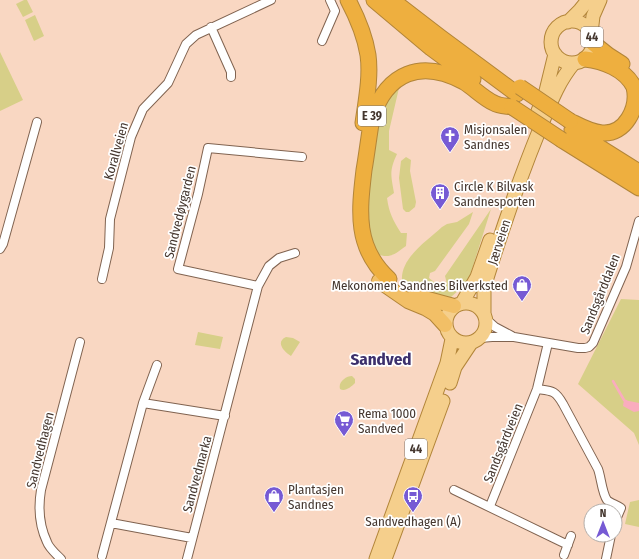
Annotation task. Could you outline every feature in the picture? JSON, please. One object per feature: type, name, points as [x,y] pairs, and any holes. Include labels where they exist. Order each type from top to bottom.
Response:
[{"type":"highway","name":"E 39","points":[[348,0],[365,40],[369,75],[353,196],[354,231],[358,247],[366,264],[408,301],[436,314],[445,325]]},
{"type":"highway","name":"E 39","points":[[374,0],[431,48],[516,96],[567,130],[639,172]]},
{"type":"highway","name":"E 39","points":[[392,0],[516,96],[567,130],[639,188]]},
{"type":"highway","name":"E 39","points":[[404,0],[454,40],[516,96]]},
{"type":"highway","points":[[592,38],[639,76]]},
{"type":"highway","name":"E 39","points":[[567,130],[603,133],[612,132],[621,128],[628,122],[634,114],[636,104],[637,96],[634,87],[626,75],[604,63],[579,61]]},
{"type":"highway","name":"E 39","points":[[458,305],[428,299],[384,280],[365,244],[360,213],[360,198],[375,106],[382,94],[392,83],[404,75],[419,71],[431,71],[454,77],[495,104],[516,96]]},
{"type":"main road","name":"44","points":[[568,22],[588,0]]},
{"type":"main road","name":"44","points":[[592,38],[587,28],[575,22],[568,22],[562,24],[553,35],[552,48],[560,59],[567,62],[579,61],[590,54],[592,38],[593,16],[600,0]]},
{"type":"main road","name":"Jærveien","points":[[458,305],[477,277],[524,146],[546,91],[555,54]]},
{"type":"main road","name":"Jærveien","points":[[485,316],[484,289],[513,200],[554,94],[566,73],[579,61]]},
{"type":"main road","points":[[458,305],[469,303],[475,305],[485,316]]},
{"type":"main road","name":"44","points":[[445,325],[449,311],[458,305]]},
{"type":"main road","name":"44","points":[[385,559],[455,367],[486,329],[485,316]]},
{"type":"main road","points":[[445,325],[447,333],[452,339],[458,342],[475,341]]},
{"type":"main road","name":"44","points":[[376,559],[445,370],[452,339]]},
{"type":"street","name":"Korallveien","points":[[102,279],[109,248],[110,219],[131,137],[143,109],[168,83],[186,44],[196,35],[271,0]]},
{"type":"street","points":[[322,41],[335,11],[330,0]]},
{"type":"street","points":[[211,28],[231,72],[231,77]]},
{"type":"street","points":[[0,249],[3,244],[37,122]]},
{"type":"street","name":"Sandvedøygarden","points":[[258,286],[178,269],[198,194],[208,148],[302,157]]},
{"type":"street","name":"Sandsgårddalen","points":[[475,341],[492,337],[514,337],[585,348],[590,347],[626,267],[639,221]]},
{"type":"street","points":[[258,286],[270,266],[279,258],[295,253]]},
{"type":"street","name":"Sandvedmarka","points":[[187,559],[235,380],[258,286]]},
{"type":"street","name":"Sandsgårddalen","points":[[485,316],[495,327],[514,337]]},
{"type":"street","name":"Sandvedhagen","points":[[60,559],[47,543],[40,521],[39,505],[41,490],[80,342]]},
{"type":"street","name":"Sandsgårdveien","points":[[490,506],[537,389],[548,343]]},
{"type":"street","points":[[102,556],[143,403],[157,365]]},
{"type":"street","points":[[537,389],[552,391],[558,394],[598,469],[602,480],[604,494],[608,500],[613,503]]},
{"type":"street","points":[[143,403],[225,416]]},
{"type":"street","points":[[454,490],[490,506],[568,545]]},
{"type":"street","points":[[111,523],[192,538]]},
{"type":"street","points":[[564,556],[571,536]]},
{"type":"street","points":[[606,559],[609,543]]},
{"type":"shaded area","points":[[27,0],[33,12],[23,17],[16,4]]},
{"type":"shaded area","points":[[35,15],[44,36],[34,41],[25,20]]},
{"type":"shaded area","points":[[0,52],[23,100],[0,111]]},
{"type":"shaded area","points":[[399,88],[389,131],[389,150],[397,154],[391,173],[394,193],[387,198],[390,212],[401,233],[407,233],[406,246],[395,254],[384,256],[375,253],[367,229],[366,212],[376,124],[389,98]]},
{"type":"shaded area","points":[[406,157],[411,160],[410,171],[416,202],[415,207],[409,212],[406,212],[403,209],[399,178],[401,161]]},
{"type":"shaded area","points":[[491,209],[468,282],[451,297],[435,296],[402,281],[405,265],[422,244],[442,227],[447,224],[457,222],[473,212],[469,224],[435,271],[430,273],[429,278],[438,285],[447,284],[445,276]]},
{"type":"shaded area","points":[[621,299],[639,300],[639,445],[634,433],[578,384]]},
{"type":"shaded area","points":[[198,332],[223,337],[220,349],[195,345]]},
{"type":"shaded area","points":[[286,337],[293,338],[300,342],[291,356],[283,350],[281,344],[283,339]]},
{"type":"shaded area","points":[[352,376],[355,379],[355,383],[346,389],[340,389],[340,384],[343,380]]},
{"type":"shaded area","points":[[624,400],[639,403],[639,411],[634,412],[623,406]]},
{"type":"shaded area","points":[[639,500],[639,527],[625,524],[630,502]]},
{"type":"waterway","points":[[613,381],[624,400],[627,402]]},
{"type":"place","name":"Misjonsalen Sandnes","points":[[450,153]]},
{"type":"place","name":"Circle K Bilvask Sandnesporten","points":[[440,210]]},
{"type":"place","name":"Mekonomen Sandnes Bilverksted","points":[[522,302]]},
{"type":"place","name":"Rema 1000 Sandved","points":[[344,437]]},
{"type":"place","name":"Plantasjen Sandnes","points":[[274,513]]},
{"type":"place","name":"Sandvedhagen (A)","points":[[413,513]]},
{"type":"district","name":"Sandved","points":[[381,359]]}]
